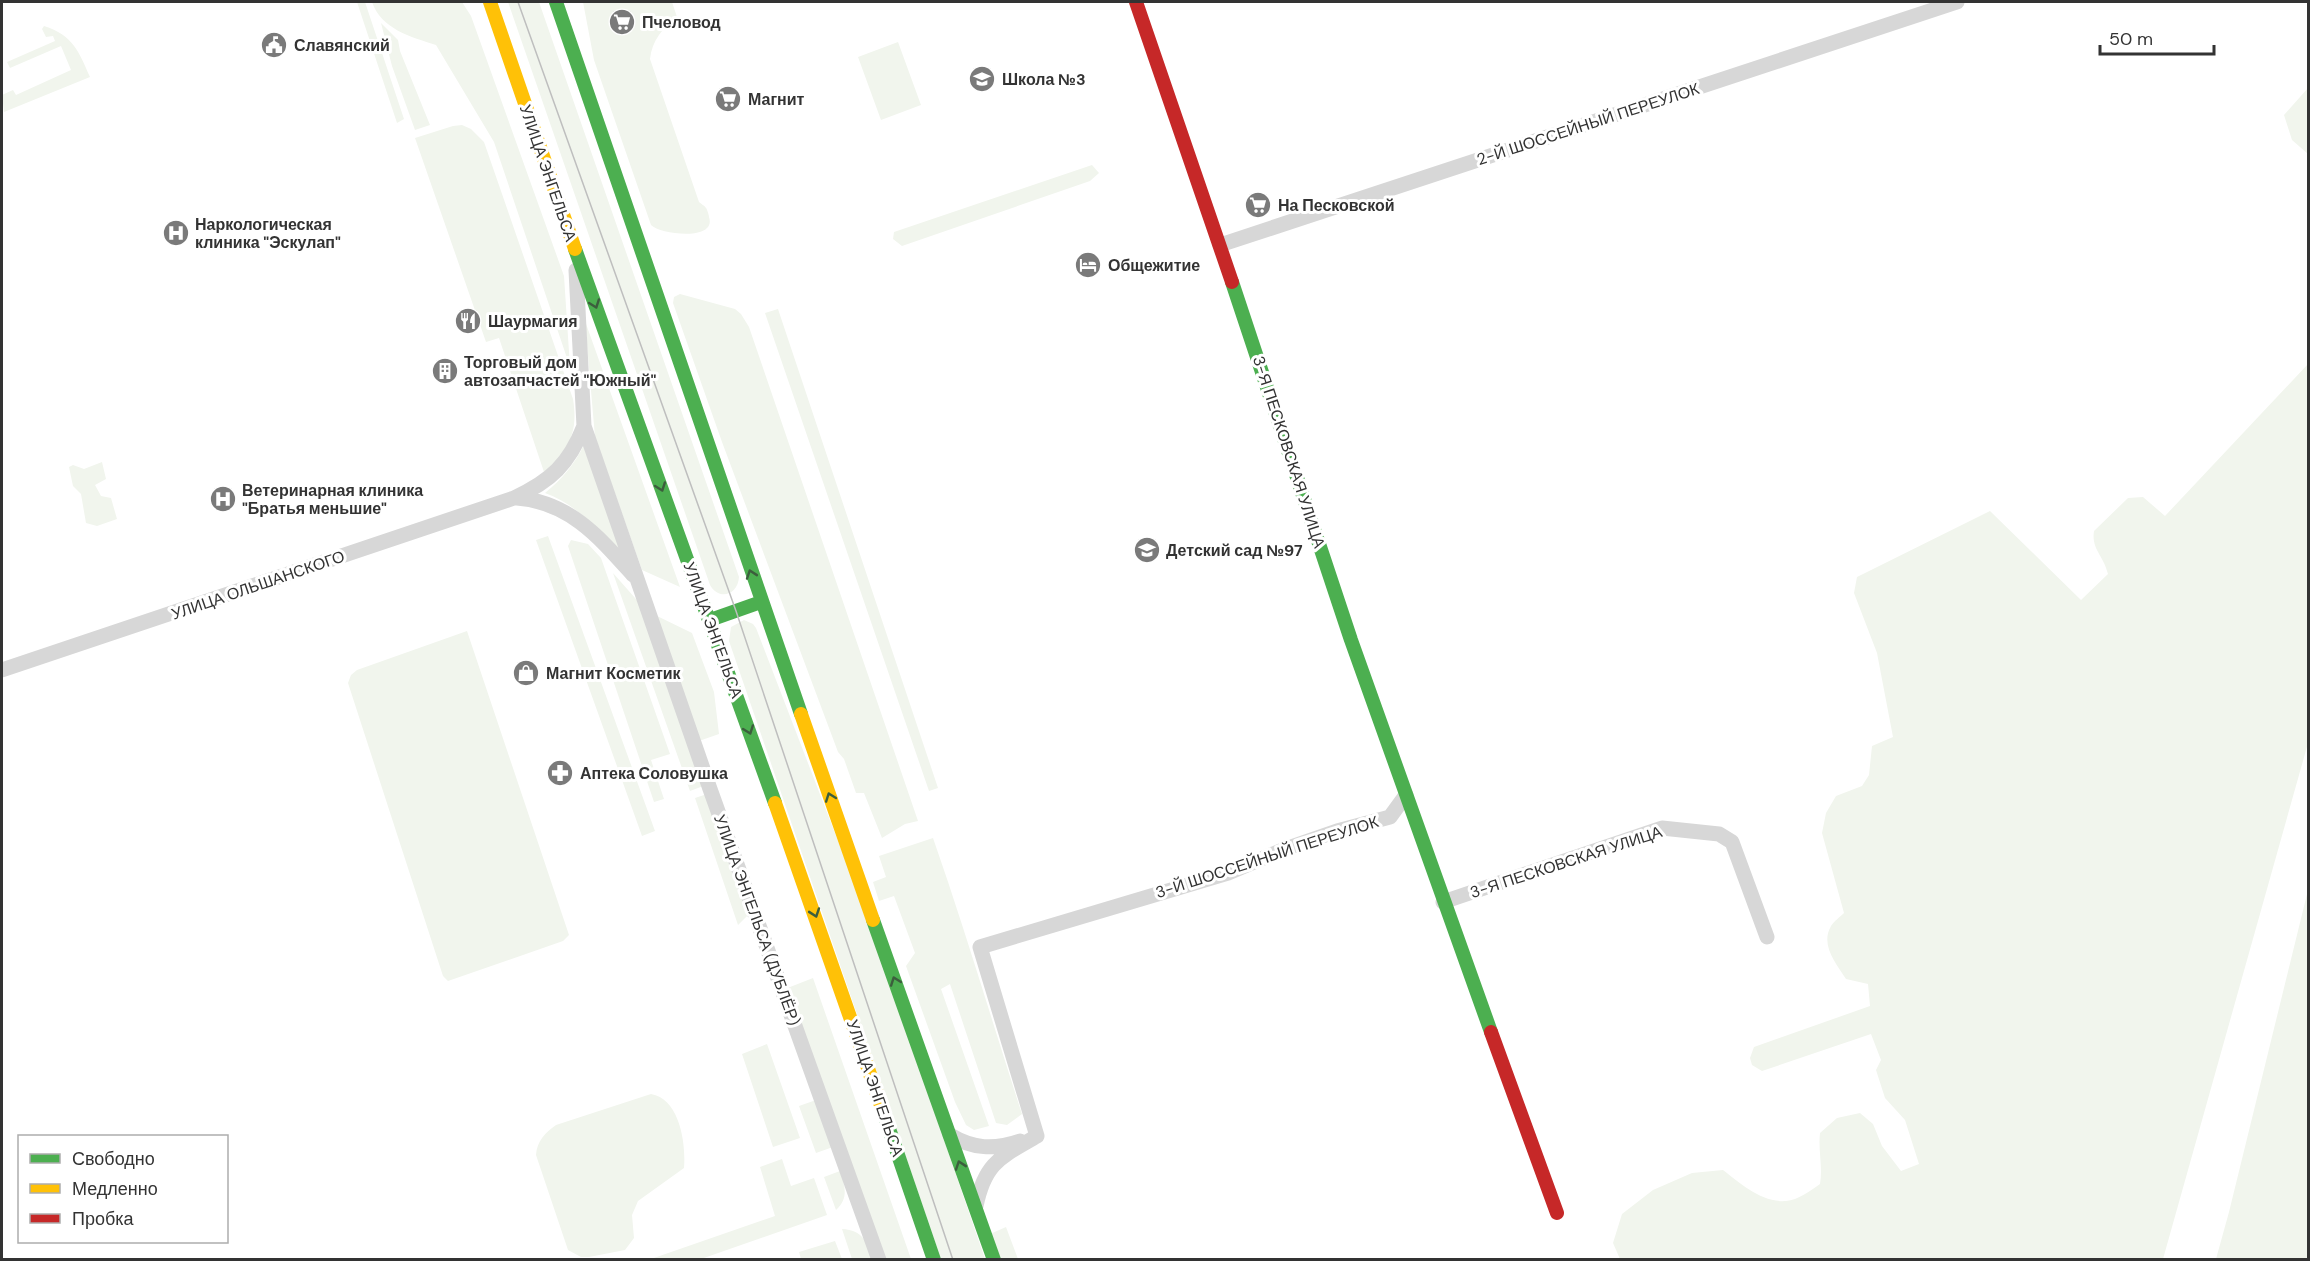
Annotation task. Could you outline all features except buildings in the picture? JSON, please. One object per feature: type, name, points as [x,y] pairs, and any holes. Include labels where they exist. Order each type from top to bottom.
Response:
[{"type":"main road","name":"УЛИЦА ЭНГЕЛЬСА","points":[[490,2],[575,249],[800,870],[934,1260]]},
{"type":"main road","points":[[556,2],[573,46],[761,602],[994,1260]]},
{"type":"main road","points":[[568,2],[573,46]]},
{"type":"main road","name":"3-Я ПЕСКОВСКАЯ УЛИЦА","points":[[1136,2],[1220,245],[1351,640],[1443,902],[1557,1213]]},
{"type":"main road","points":[[476,5],[514,74]]},
{"type":"main road","points":[[710,620],[761,602]]},
{"type":"street","name":"2-Й ШОССЕЙНЫЙ ПЕРЕУЛОК","points":[[1220,245],[1957,2]]},
{"type":"street","points":[[575,249],[584,426]]},
{"type":"street","name":"УЛИЦА ОЛЬШАНСКОГО","points":[[2,670],[514,498],[535,489],[559,470],[573,450],[584,426]]},
{"type":"street","name":"УЛИЦА ЭНГЕЛЬСА (ДУБЛЁР)","points":[[584,426],[706,778],[879,1260]]},
{"type":"street","points":[[514,498],[536,500],[564,511],[595,534],[638,580]]},
{"type":"street","name":"3-Й ШОССЕЙНЫЙ ПЕРЕУЛОК","points":[[1037,1136],[980,947],[1228,873],[1304,842],[1390,817],[1406,795]]},
{"type":"street","name":"3-Я ПЕСКОВСКАЯ УЛИЦА","points":[[1443,902],[1662,828],[1719,834],[1732,842],[1767,937]]},
{"type":"street","points":[[950,1135],[964,1143],[996,1148],[1037,1136]]},
{"type":"street","points":[[976,1206],[986,1174],[993,1164],[1037,1136]]},
{"type":"shaded area","points":[[357,2],[365,2],[404,119],[397,123]]},
{"type":"shaded area","points":[[372,2],[462,2],[471,16],[564,276],[570,367],[494,142],[436,45],[398,31],[382,19]]},
{"type":"shaded area","points":[[508,2],[539,2],[739,577],[735,588],[728,594],[718,593],[710,585]]},
{"type":"shaded area","points":[[583,2],[672,2],[677,17],[659,35],[650,59],[699,202],[708,212],[709,225],[705,230],[697,233],[676,233],[657,229],[651,225],[594,60]]},
{"type":"shaded area","points":[[381,23],[398,40],[400,51],[430,125],[415,130],[392,66]]},
{"type":"shaded area","points":[[44,26],[62,34],[74,46],[90,77],[4,112],[2,95],[13,90],[16,95],[71,70],[61,46],[10,68],[7,62],[55,41],[53,36],[46,37],[42,29]]},
{"type":"shaded area","points":[[898,42],[921,105],[881,120],[858,57]]},
{"type":"shaded area","points":[[2308,88],[2308,154],[2292,140],[2284,115]]},
{"type":"shaded area","points":[[462,125],[471,129],[484,142],[573,399],[574,423],[569,442],[546,478],[499,338],[486,342],[415,138]]},
{"type":"shaded area","points":[[1092,165],[1099,173],[1090,181],[902,246],[893,239],[894,232]]},
{"type":"shaded area","points":[[680,294],[735,309],[749,327],[918,821],[905,824],[882,838],[864,793],[856,793],[844,759],[838,752],[722,442],[673,303],[674,297]]},
{"type":"shaded area","points":[[778,309],[938,788],[929,791],[765,313]]},
{"type":"shaded area","points":[[585,321],[680,587],[642,570],[595,437]]},
{"type":"shaded area","points":[[2308,364],[2308,743],[2163,1259],[1620,1259],[1613,1243],[1622,1214],[1653,1190],[1692,1173],[1723,1170],[1752,1191],[1777,1201],[1790,1200],[1808,1192],[1820,1184],[1820,1133],[1837,1118],[1860,1113],[1873,1124],[1882,1146],[1901,1171],[1919,1164],[1905,1120],[1885,1098],[1876,1070],[1881,1060],[1871,1034],[1762,1071],[1752,1065],[1750,1058],[1754,1047],[1870,1006],[1868,984],[1846,979],[1828,947],[1828,933],[1831,926],[1844,913],[1822,833],[1826,813],[1836,796],[1862,786],[1869,775],[1872,746],[1893,737],[1877,653],[1854,593],[1857,577],[1990,511],[2081,600],[2108,574],[2094,543],[2094,531],[2128,498],[2143,497],[2165,516]]},
{"type":"shaded area","points":[[584,445],[622,552],[566,503],[545,493],[567,471]]},
{"type":"shaded area","points":[[102,462],[106,479],[95,485],[101,496],[111,498],[117,519],[97,526],[86,523],[81,494],[73,486],[69,467],[73,465],[84,469]]},
{"type":"shaded area","points":[[548,536],[655,831],[642,836],[536,540]]},
{"type":"shaded area","points":[[571,540],[588,544],[601,558],[670,754],[651,760],[664,799],[654,802],[568,546]]},
{"type":"shaded area","points":[[613,573],[643,607],[706,785],[690,791]]},
{"type":"shaded area","points":[[655,615],[692,633],[714,692],[719,734],[699,741]]},
{"type":"shaded area","points":[[744,620],[756,628],[868,919],[985,1259],[941,1259],[729,641],[731,627]]},
{"type":"shaded area","points":[[467,631],[569,935],[563,941],[448,981],[443,976],[348,683],[351,675],[357,670]]},
{"type":"shaded area","points":[[710,793],[752,911],[738,925],[695,798]]},
{"type":"shaded area","points":[[933,838],[1022,1114],[1007,1125],[996,1123],[950,984],[941,989],[989,1126],[974,1130],[966,1125],[955,1102],[906,966],[915,953],[894,896],[879,901],[873,882],[886,877],[879,856]]},
{"type":"shaded area","points":[[2308,890],[2308,1259],[2216,1259],[2229,1212]]},
{"type":"shaded area","points":[[813,978],[911,1259],[882,1259],[785,989]]},
{"type":"shaded area","points":[[767,1044],[800,1138],[773,1147],[742,1054]]},
{"type":"shaded area","points":[[651,1094],[669,1104],[675,1113],[684,1147],[684,1168],[638,1201],[632,1215],[634,1238],[625,1250],[581,1257],[568,1250],[536,1155],[540,1141],[556,1125]]},
{"type":"shaded area","points":[[816,1100],[833,1147],[816,1153],[799,1106]]},
{"type":"shaded area","points":[[782,1159],[791,1186],[814,1178],[827,1215],[701,1259],[651,1259],[775,1216],[760,1167]]},
{"type":"shaded area","points":[[840,1171],[844,1196],[836,1210],[824,1177]]},
{"type":"shaded area","points":[[1006,1227],[1018,1259],[999,1259],[990,1234]]},
{"type":"shaded area","points":[[842,1229],[859,1234],[869,1247],[873,1259],[852,1259]]},
{"type":"shaded area","points":[[835,1241],[842,1259],[801,1259],[799,1252]]},
{"type":"tram line","points":[[518,2],[736,611],[953,1260]]},
{"type":"traffic: fast","points":[[556,2],[801,714]]},
{"type":"traffic: fast","points":[[575,249],[775,803]]},
{"type":"traffic: fast","points":[[1232,282],[1351,640],[1491,1032]]},
{"type":"traffic: fast","points":[[710,620],[761,602]]},
{"type":"traffic: fast","points":[[873,920],[994,1260]]},
{"type":"traffic: fast","points":[[884,1114],[934,1260]]},
{"type":"traffic: slow","points":[[490,2],[575,249]]},
{"type":"traffic: slow","points":[[801,714],[873,920]]},
{"type":"traffic: slow","points":[[775,803],[884,1114]]},
{"type":"traffic: jam","points":[[1136,2],[1232,282]]},
{"type":"traffic: jam","points":[[1491,1032],[1557,1213]]},
{"type":"place","name":"Пчеловод","points":[[622,22]]},
{"type":"place","name":"Славянский","points":[[274,45]]},
{"type":"place","name":"Школа №3","points":[[982,79]]},
{"type":"place","name":"Магнит","points":[[728,99]]},
{"type":"place","name":"На Песковской","points":[[1258,205]]},
{"type":"place","name":"Наркологическая клиника \"Эскулап\"","points":[[176,233]]},
{"type":"place","name":"Общежитие","points":[[1088,265]]},
{"type":"place","name":"Шаурмагия","points":[[468,321]]},
{"type":"place","name":"Торговый дом автозапчастей \"Южный\"","points":[[445,371]]},
{"type":"place","name":"Ветеринарная клиника \"Братья меньшие\"","points":[[223,499]]},
{"type":"place","name":"Детский сад №97","points":[[1147,550]]},
{"type":"place","name":"Магнит Косметик","points":[[526,673]]},
{"type":"place","name":"Аптека Соловушка","points":[[560,773]]}]
